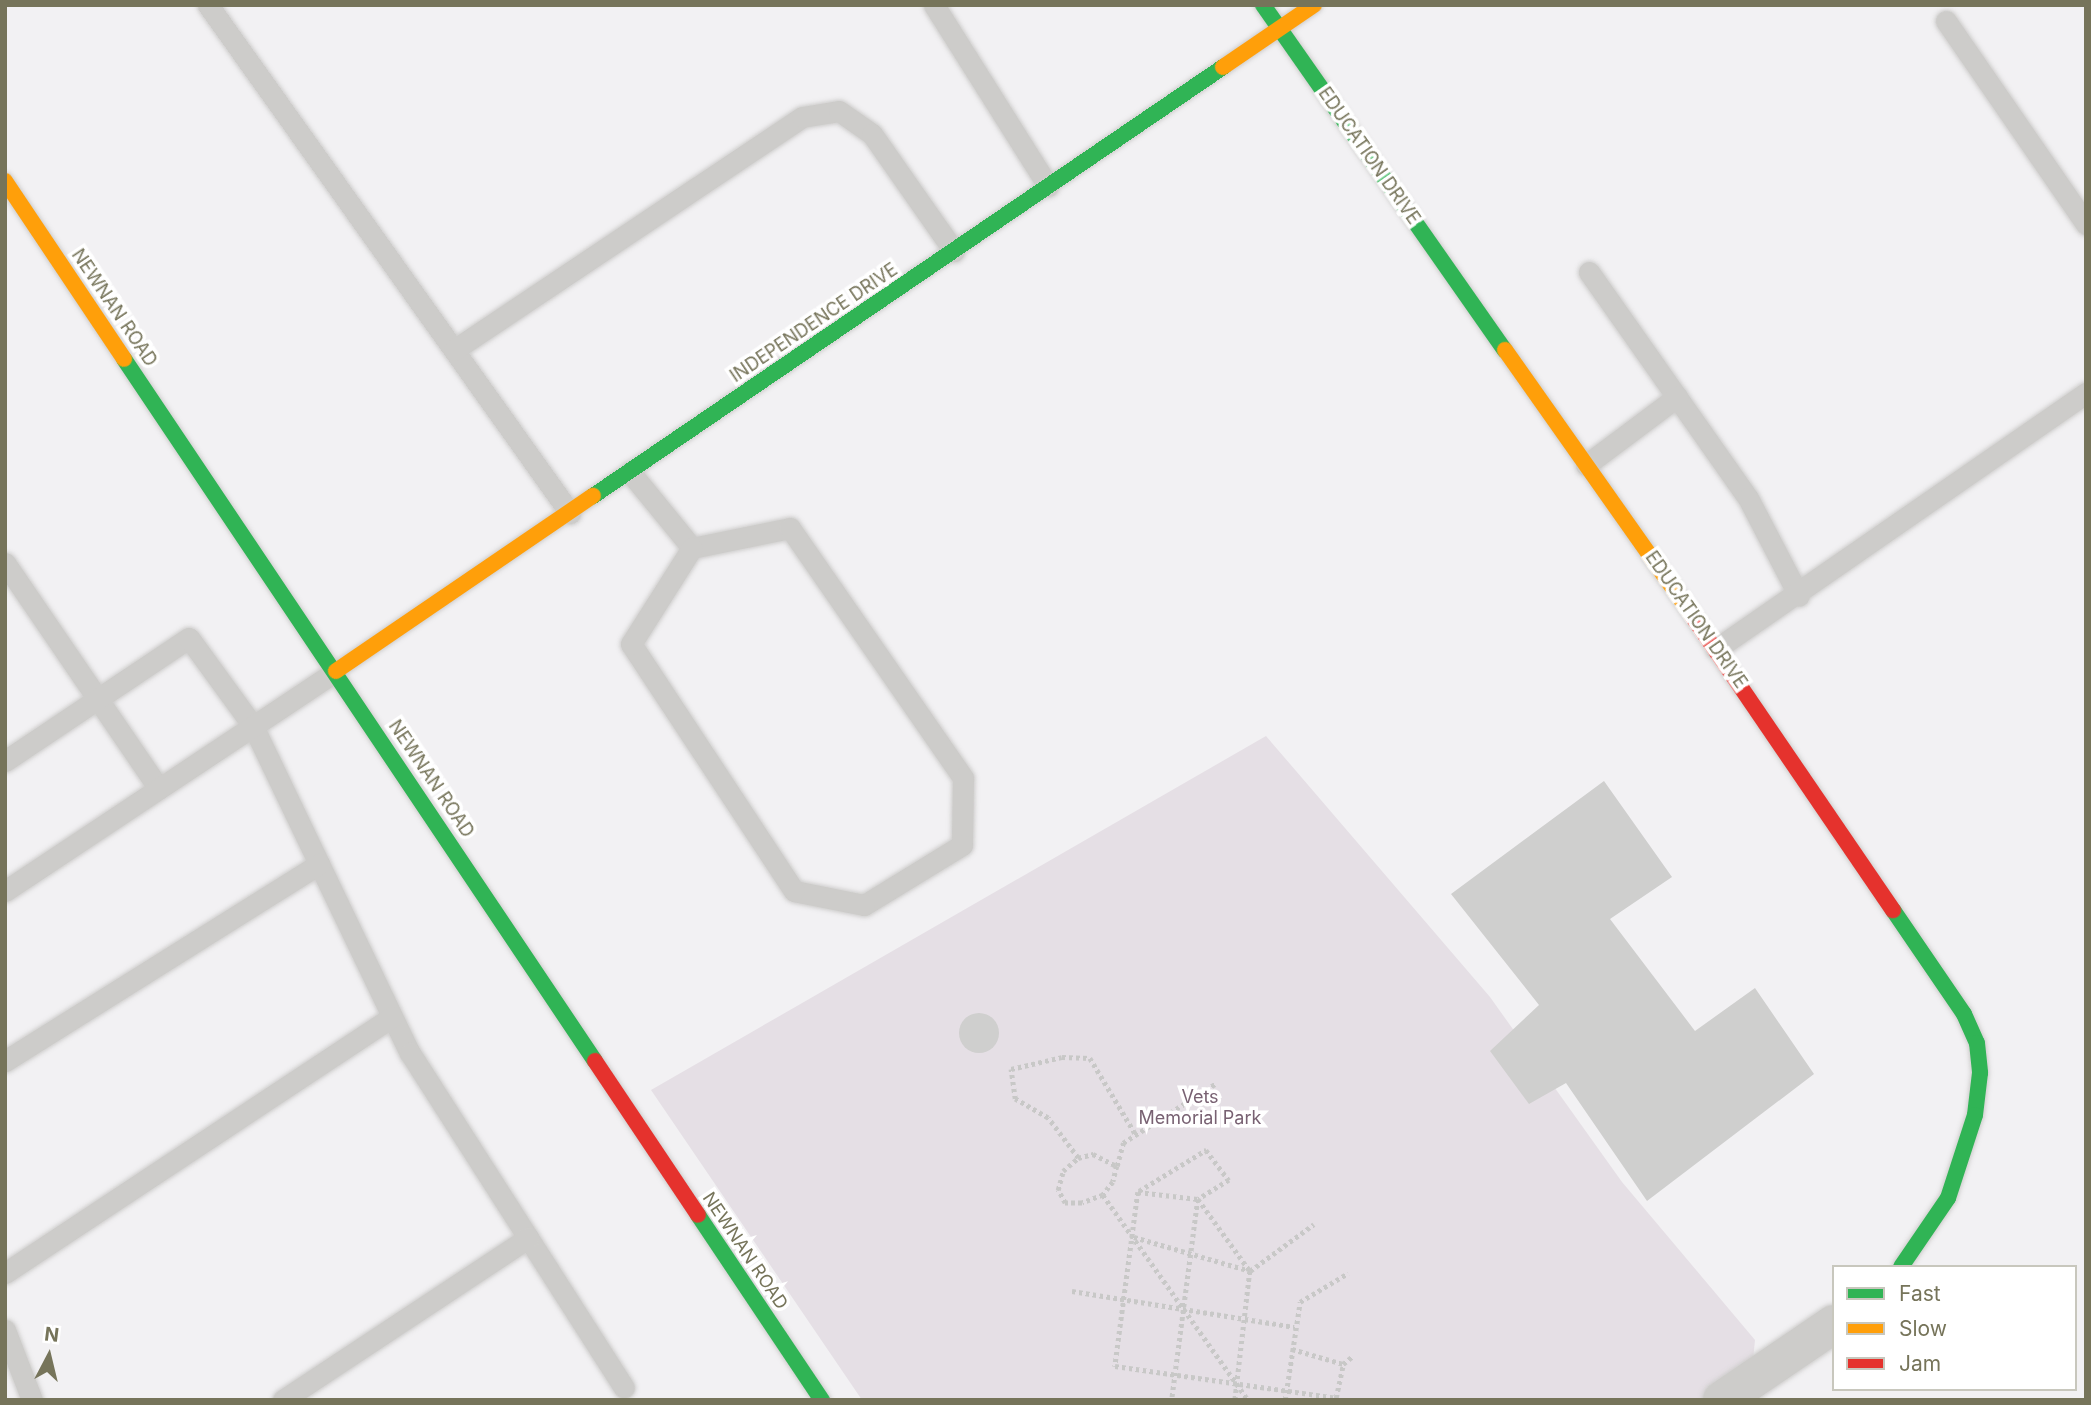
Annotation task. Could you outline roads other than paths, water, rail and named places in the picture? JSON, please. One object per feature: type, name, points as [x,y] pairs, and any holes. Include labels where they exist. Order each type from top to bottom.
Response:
[{"type":"street","name":"EDUCATION DRIVE","points":[[1263,5],[1716,649],[1929,960],[1977,1043],[1980,1073],[1975,1115],[1963,1158],[1948,1198],[1902,1265]]},
{"type":"street","name":"INDEPENDENCE DRIVE","points":[[336,671],[1314,5]]},
{"type":"street","name":"NEWNAN ROAD","points":[[5,181],[336,671],[822,1400]]},
{"type":"street","points":[[1723,1400],[1832,1325]]},
{"type":"lane","points":[[208,5],[570,513]]},
{"type":"lane","points":[[934,5],[1048,186]]},
{"type":"lane","points":[[1946,21],[2086,224]]},
{"type":"lane","points":[[454,350],[802,117],[839,111],[872,134],[954,251]]},
{"type":"lane","points":[[1589,272],[1748,498],[1799,596]]},
{"type":"lane","points":[[1716,649],[1799,596],[2086,393]]},
{"type":"lane","points":[[1586,465],[1677,397]]},
{"type":"lane","points":[[630,472],[692,548]]},
{"type":"lane","points":[[790,528],[963,778],[962,845],[864,905],[794,891],[631,644],[692,548],[790,528]]},
{"type":"lane","points":[[5,562],[95,699],[159,789]]},
{"type":"lane","points":[[5,761],[189,638],[253,726],[410,1053],[625,1396]]},
{"type":"lane","points":[[5,891],[336,671]]},
{"type":"lane","points":[[5,1061],[319,864]]},
{"type":"lane","points":[[5,1273],[392,1017]]},
{"type":"lane","points":[[283,1400],[528,1238]]},
{"type":"lane","points":[[5,1330],[32,1400]]},
{"type":"park label","name":"Vets Memorial Park","points":[[1200,1108]]}]
